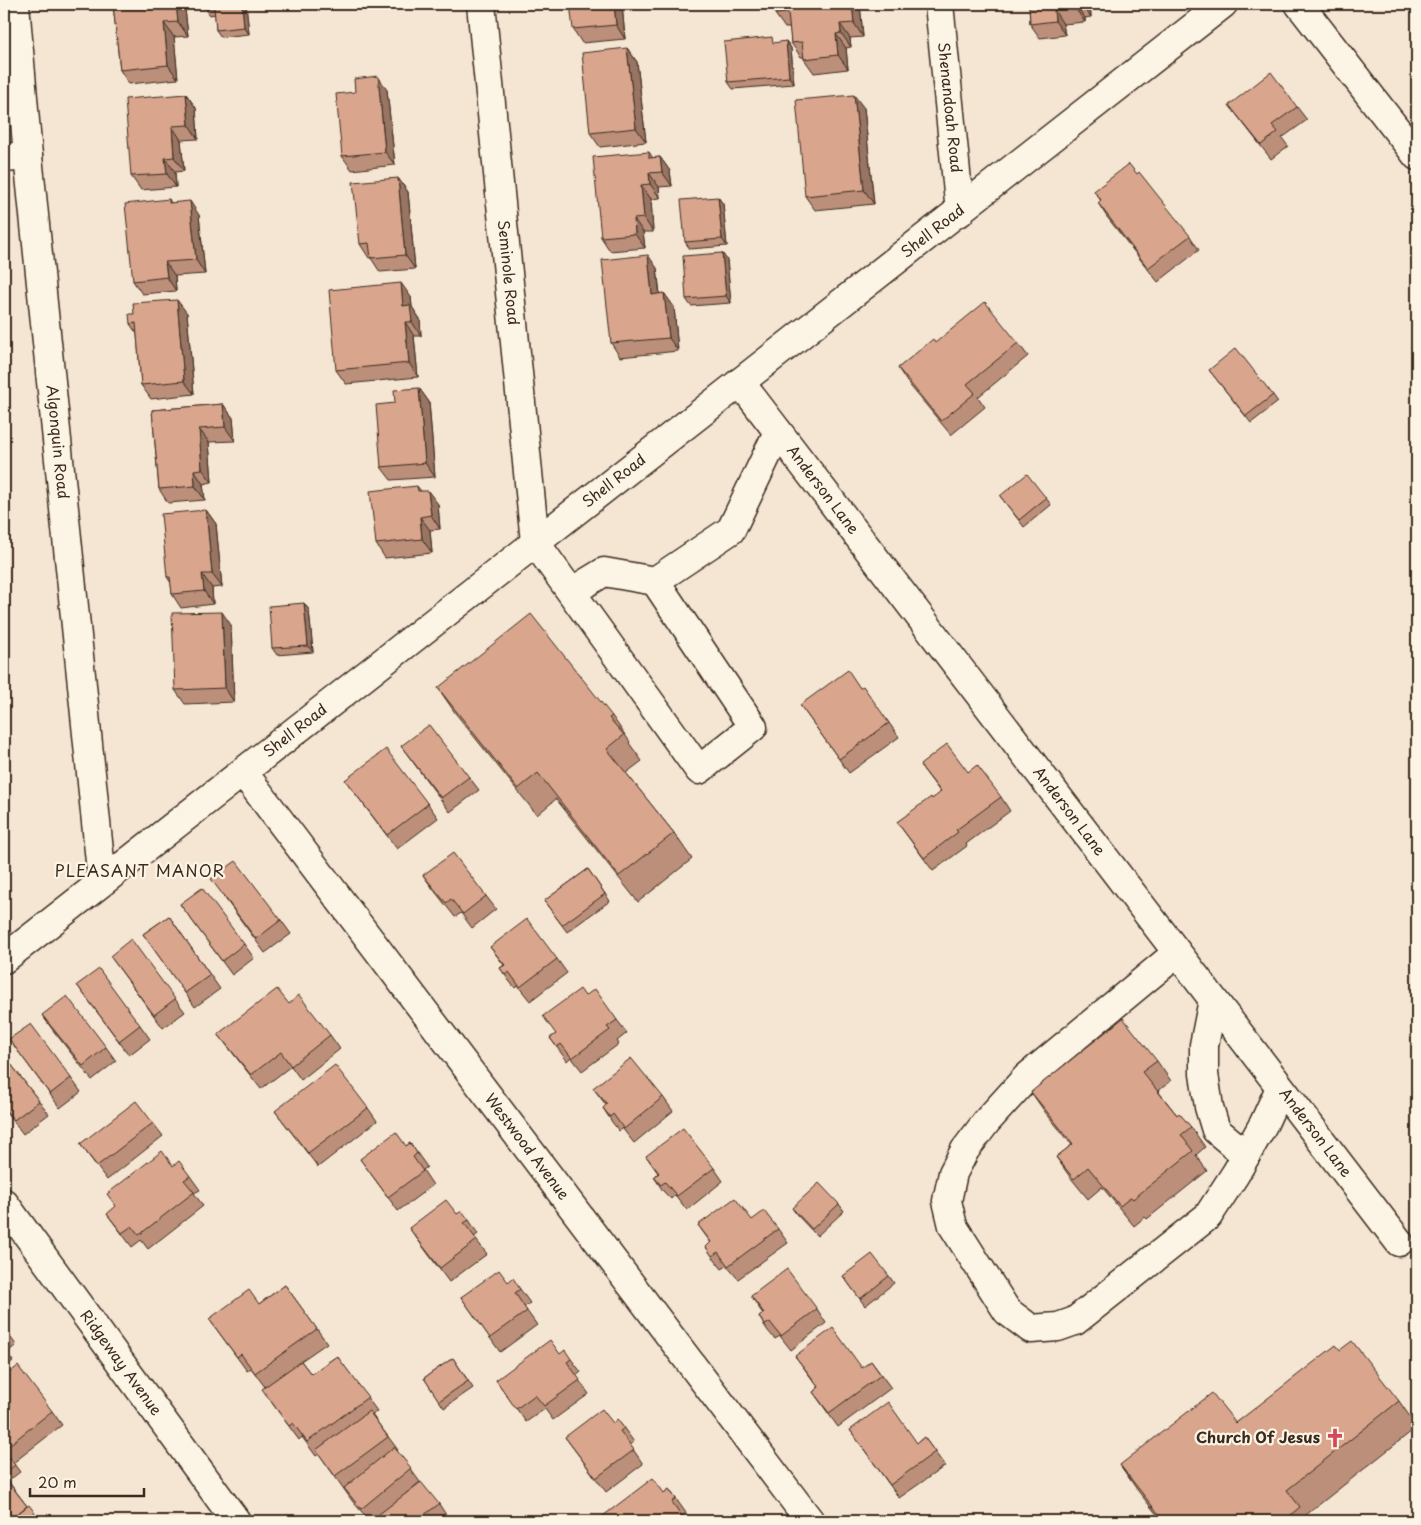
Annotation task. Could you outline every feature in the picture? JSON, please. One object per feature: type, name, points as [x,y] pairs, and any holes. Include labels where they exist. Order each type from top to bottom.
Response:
[{"type":"street","name":"Algonquin Road","points":[[15,4],[16,157],[102,881]]},
{"type":"street","name":"Seminole Road","points":[[481,4],[535,542]]},
{"type":"street","name":"Shenandoah Road","points":[[939,4],[960,212]]},
{"type":"street","name":"Shell Road","points":[[4,958],[960,212],[1223,4]]},
{"type":"street","points":[[1299,4],[1417,156]]},
{"type":"street","name":"Anderson Lane","points":[[740,382],[1399,1242]]},
{"type":"street","points":[[571,592],[604,572],[655,581],[731,530],[778,432]]},
{"type":"street","points":[[535,542],[700,770],[753,726],[655,581]]},
{"type":"street","name":"Westwood Avenue","points":[[243,772],[801,1518]]},
{"type":"street","points":[[1177,953],[1027,1077],[987,1121],[965,1150],[953,1173],[946,1201],[953,1226],[1007,1311],[1031,1329],[1058,1327],[1075,1321],[1208,1216],[1246,1155],[1264,1123],[1280,1088]]},
{"type":"street","points":[[1213,1000],[1204,1045],[1204,1074],[1209,1107],[1216,1130],[1246,1155]]},
{"type":"street","name":"Ridgeway Avenue","points":[[4,1203],[236,1521]]},
{"type":"building","points":[[113,4],[176,4],[178,22],[164,23],[168,65],[120,70]]},
{"type":"building","points":[[205,4],[242,4],[244,27],[216,30],[214,7],[205,8]]},
{"type":"building","points":[[570,4],[614,4],[616,25],[573,29]]},
{"type":"building","points":[[774,4],[852,4],[854,23],[840,24],[841,33],[836,34],[838,55],[804,59],[802,42],[791,43],[788,13],[775,14]]},
{"type":"building","points":[[1029,4],[1075,4],[1075,8],[1054,10],[1055,21],[1030,24]]},
{"type":"building","points":[[772,37],[773,43],[786,41],[789,77],[728,82],[724,42]]},
{"type":"building","points":[[627,48],[636,128],[590,133],[582,53]]},
{"type":"building","points":[[1271,72],[1297,107],[1272,125],[1278,132],[1261,145],[1229,105]]},
{"type":"building","points":[[378,76],[385,152],[342,156],[336,94],[355,92],[354,79]]},
{"type":"building","points":[[186,94],[189,125],[172,126],[174,157],[165,158],[167,174],[131,176],[125,99]]},
{"type":"building","points":[[854,95],[864,190],[805,196],[796,100]]},
{"type":"building","points":[[649,152],[649,158],[660,157],[662,172],[649,173],[650,184],[641,185],[644,218],[634,219],[635,234],[601,237],[593,157]]},
{"type":"building","points":[[1129,164],[1137,174],[1139,172],[1190,236],[1148,268],[1098,203],[1101,200],[1094,191]]},
{"type":"building","points":[[398,178],[405,255],[371,258],[369,243],[360,244],[353,182]]},
{"type":"building","points":[[718,197],[722,239],[685,242],[681,200]]},
{"type":"building","points":[[169,199],[169,203],[190,201],[196,260],[165,262],[167,277],[133,281],[125,204]]},
{"type":"building","points":[[722,253],[726,296],[686,299],[683,256]]},
{"type":"building","points":[[648,255],[652,295],[664,293],[669,338],[611,343],[602,260]]},
{"type":"building","points":[[401,283],[403,306],[410,305],[412,322],[405,322],[409,363],[336,370],[329,290]]},
{"type":"building","points":[[177,300],[184,381],[141,385],[136,323],[130,324],[129,314],[134,314],[133,303]]},
{"type":"building","points":[[985,302],[1018,343],[967,384],[975,393],[941,421],[898,368],[933,339],[935,343]]},
{"type":"building","points":[[1236,348],[1273,395],[1246,416],[1209,370]]},
{"type":"building","points":[[419,388],[425,463],[381,467],[376,405],[395,403],[394,390]]},
{"type":"building","points":[[223,404],[225,427],[199,429],[202,469],[194,470],[195,486],[159,489],[152,410]]},
{"type":"building","points":[[1027,474],[1046,498],[1019,520],[1000,496]]},
{"type":"building","points":[[417,486],[418,491],[428,491],[431,515],[420,517],[422,539],[376,544],[370,491]]},
{"type":"building","points":[[206,510],[212,574],[202,574],[204,591],[172,594],[170,577],[167,577],[161,514]]},
{"type":"building","points":[[304,603],[308,646],[272,648],[269,606]]},
{"type":"building","points":[[222,612],[225,688],[175,690],[172,613]]},
{"type":"building","points":[[531,614],[612,716],[609,718],[624,735],[607,749],[674,833],[619,876],[538,773],[518,789],[438,688]]},
{"type":"building","points":[[848,670],[860,688],[863,686],[889,723],[839,759],[800,705]]},
{"type":"building","points":[[429,725],[469,777],[441,798],[401,746]]},
{"type":"building","points":[[947,744],[968,772],[977,765],[1001,797],[956,830],[958,832],[924,858],[897,822],[931,797],[932,799],[941,792],[920,765]]},
{"type":"building","points":[[386,749],[428,804],[387,835],[345,780]]},
{"type":"building","points":[[453,853],[486,896],[463,914],[451,899],[446,903],[423,875]]},
{"type":"building","points":[[236,861],[281,920],[256,939],[211,879]]},
{"type":"building","points":[[588,869],[605,894],[562,925],[544,901]]},
{"type":"building","points":[[202,888],[244,944],[222,961],[180,904]]},
{"type":"building","points":[[169,916],[210,975],[185,993],[143,934]]},
{"type":"building","points":[[527,919],[557,959],[520,987],[509,972],[505,975],[500,968],[505,965],[490,947]]},
{"type":"building","points":[[131,939],[175,999],[154,1015],[110,956]]},
{"type":"building","points":[[99,969],[140,1025],[119,1041],[77,985]]},
{"type":"building","points":[[277,989],[289,1004],[299,995],[330,1035],[291,1066],[281,1052],[251,1075],[218,1034]]},
{"type":"building","points":[[580,989],[585,996],[595,989],[617,1020],[607,1027],[610,1030],[572,1058],[561,1044],[557,1047],[550,1038],[556,1034],[543,1016]]},
{"type":"building","points":[[67,996],[106,1047],[83,1066],[42,1015]]},
{"type":"building","points":[[1123,1018],[1157,1061],[1142,1072],[1177,1115],[1179,1113],[1191,1127],[1181,1135],[1193,1151],[1133,1199],[1131,1197],[1120,1206],[1088,1167],[1074,1179],[1056,1157],[1073,1144],[1031,1092]]},
{"type":"building","points":[[31,1024],[71,1078],[50,1094],[9,1039]]},
{"type":"building","points":[[4,1055],[39,1101],[14,1120],[4,1108]]},
{"type":"building","points":[[631,1058],[663,1097],[624,1129],[613,1114],[610,1117],[603,1108],[607,1104],[593,1088]]},
{"type":"building","points":[[335,1065],[368,1108],[308,1153],[275,1111]]},
{"type":"building","points":[[136,1101],[153,1123],[97,1166],[80,1144]]},
{"type":"building","points":[[683,1128],[714,1168],[677,1196],[665,1182],[661,1185],[654,1177],[659,1173],[646,1156]]},
{"type":"building","points":[[396,1132],[406,1146],[410,1143],[417,1153],[413,1157],[423,1171],[388,1197],[360,1159]]},
{"type":"building","points":[[162,1151],[173,1166],[179,1161],[190,1176],[184,1180],[194,1192],[139,1235],[132,1226],[122,1233],[107,1214],[116,1206],[107,1194]]},
{"type":"building","points":[[819,1183],[839,1204],[812,1229],[792,1208]]},
{"type":"building","points":[[735,1198],[752,1220],[764,1211],[778,1229],[728,1266],[718,1252],[712,1256],[706,1247],[711,1242],[698,1225]]},
{"type":"building","points":[[446,1200],[457,1214],[462,1211],[469,1220],[464,1223],[477,1240],[440,1268],[409,1228]]},
{"type":"building","points":[[872,1254],[889,1276],[860,1299],[843,1276]]},
{"type":"building","points":[[787,1269],[817,1309],[781,1336],[770,1322],[765,1325],[759,1317],[764,1313],[751,1296]]},
{"type":"building","points":[[499,1270],[508,1282],[513,1278],[520,1289],[515,1293],[527,1311],[490,1338],[461,1297]]},
{"type":"building","points":[[285,1285],[317,1329],[255,1373],[241,1354],[237,1357],[209,1319],[249,1290],[259,1304]]},
{"type":"building","points":[[833,1328],[862,1368],[871,1361],[881,1375],[829,1413],[813,1392],[819,1387],[795,1356]]},
{"type":"building","points":[[550,1340],[560,1354],[565,1350],[571,1359],[567,1362],[580,1380],[544,1406],[535,1395],[516,1409],[496,1380]]},
{"type":"building","name":"Church Of Jesus","points":[[1352,1341],[1399,1401],[1287,1490],[1300,1507],[1283,1521],[1164,1521],[1120,1465],[1212,1393],[1236,1423],[1336,1345],[1340,1350]]},
{"type":"building","points":[[337,1356],[368,1397],[307,1442],[293,1423],[289,1426],[262,1389],[301,1361],[311,1374]]},
{"type":"building","points":[[453,1358],[468,1381],[439,1401],[424,1378]]},
{"type":"building","points":[[18,1366],[52,1411],[4,1449],[4,1377]]},
{"type":"building","points":[[888,1402],[917,1443],[924,1437],[935,1452],[890,1485],[850,1430]]},
{"type":"building","points":[[602,1409],[613,1423],[617,1419],[624,1428],[620,1431],[634,1450],[596,1478],[565,1437]]},
{"type":"building","points":[[369,1411],[388,1437],[335,1476],[316,1450]]},
{"type":"building","points":[[394,1447],[411,1468],[361,1509],[344,1488]]},
{"type":"building","points":[[4,1451],[15,1465],[4,1474]]},
{"type":"building","points":[[653,1478],[664,1493],[669,1489],[676,1499],[672,1502],[684,1519],[682,1521],[600,1521],[599,1519]]},
{"type":"building","points":[[6,1479],[27,1506],[8,1521],[4,1521],[4,1481]]},
{"type":"building","points":[[421,1482],[439,1504],[416,1521],[370,1521]]},
{"type":"building","points":[[29,1505],[41,1521],[8,1521]]},
{"type":"place","name":"Church Of Jesus","points":[[1335,1438]]},
{"type":"district","name":"PLEASANT MANOR","points":[[140,871]]}]
